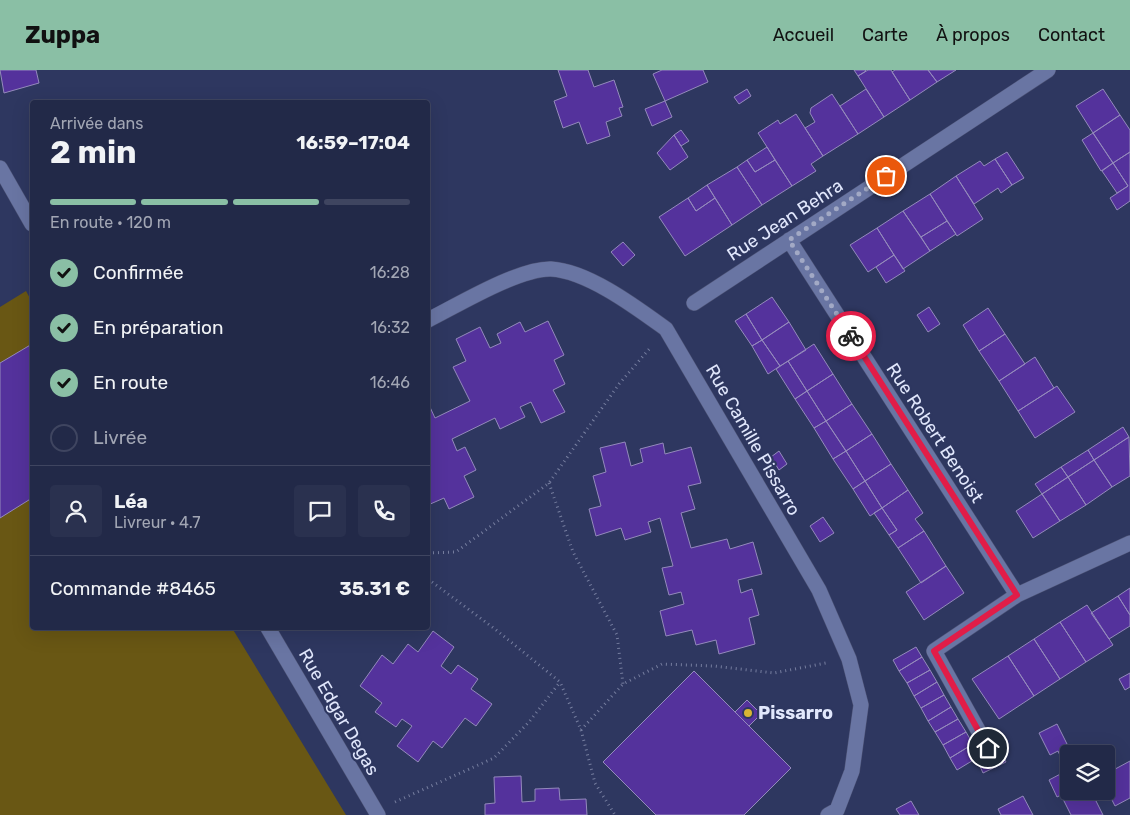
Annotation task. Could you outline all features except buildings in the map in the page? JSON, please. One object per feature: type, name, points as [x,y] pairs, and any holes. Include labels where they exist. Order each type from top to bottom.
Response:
[{"type":"street","name":"Rue Jean Behra","points":[[694,303],[1048,70]]},
{"type":"street","points":[[0,168],[30,220]]},
{"type":"street","name":"Rue Robert Benoist","points":[[789,240],[1017,595]]},
{"type":"street","name":"Rue Camille Pissarro","points":[[430,319],[522,274],[551,269],[584,278],[643,312],[666,329],[818,590],[849,659],[861,705],[854,762],[837,810],[828,815]]},
{"type":"street","points":[[988,748],[934,651],[1017,595],[1130,543]]},
{"type":"street","name":"Rue Edgar Degas","points":[[269,630],[376,812]]},
{"type":"path","points":[[430,553],[456,552],[549,483],[618,384],[666,329]]},
{"type":"path","points":[[549,483],[573,552],[617,635],[623,684]]},
{"type":"path","points":[[430,580],[495,628],[560,682],[581,730],[595,783],[615,815]]},
{"type":"path","points":[[581,730],[623,684],[662,664],[714,666],[774,673],[849,659]]},
{"type":"path","points":[[376,812],[494,758],[529,722],[560,682]]},
{"type":"shaded area","points":[[26,291],[30,298],[30,630],[233,630],[346,815],[0,815],[0,307]]},
{"type":"way so far","points":[[851,336],[789,240],[886,176]]},
{"type":"place","name":"Pissarro","points":[[748,713]]},
{"type":"route","points":[[851,336],[1017,595],[934,651],[988,748]]}]
